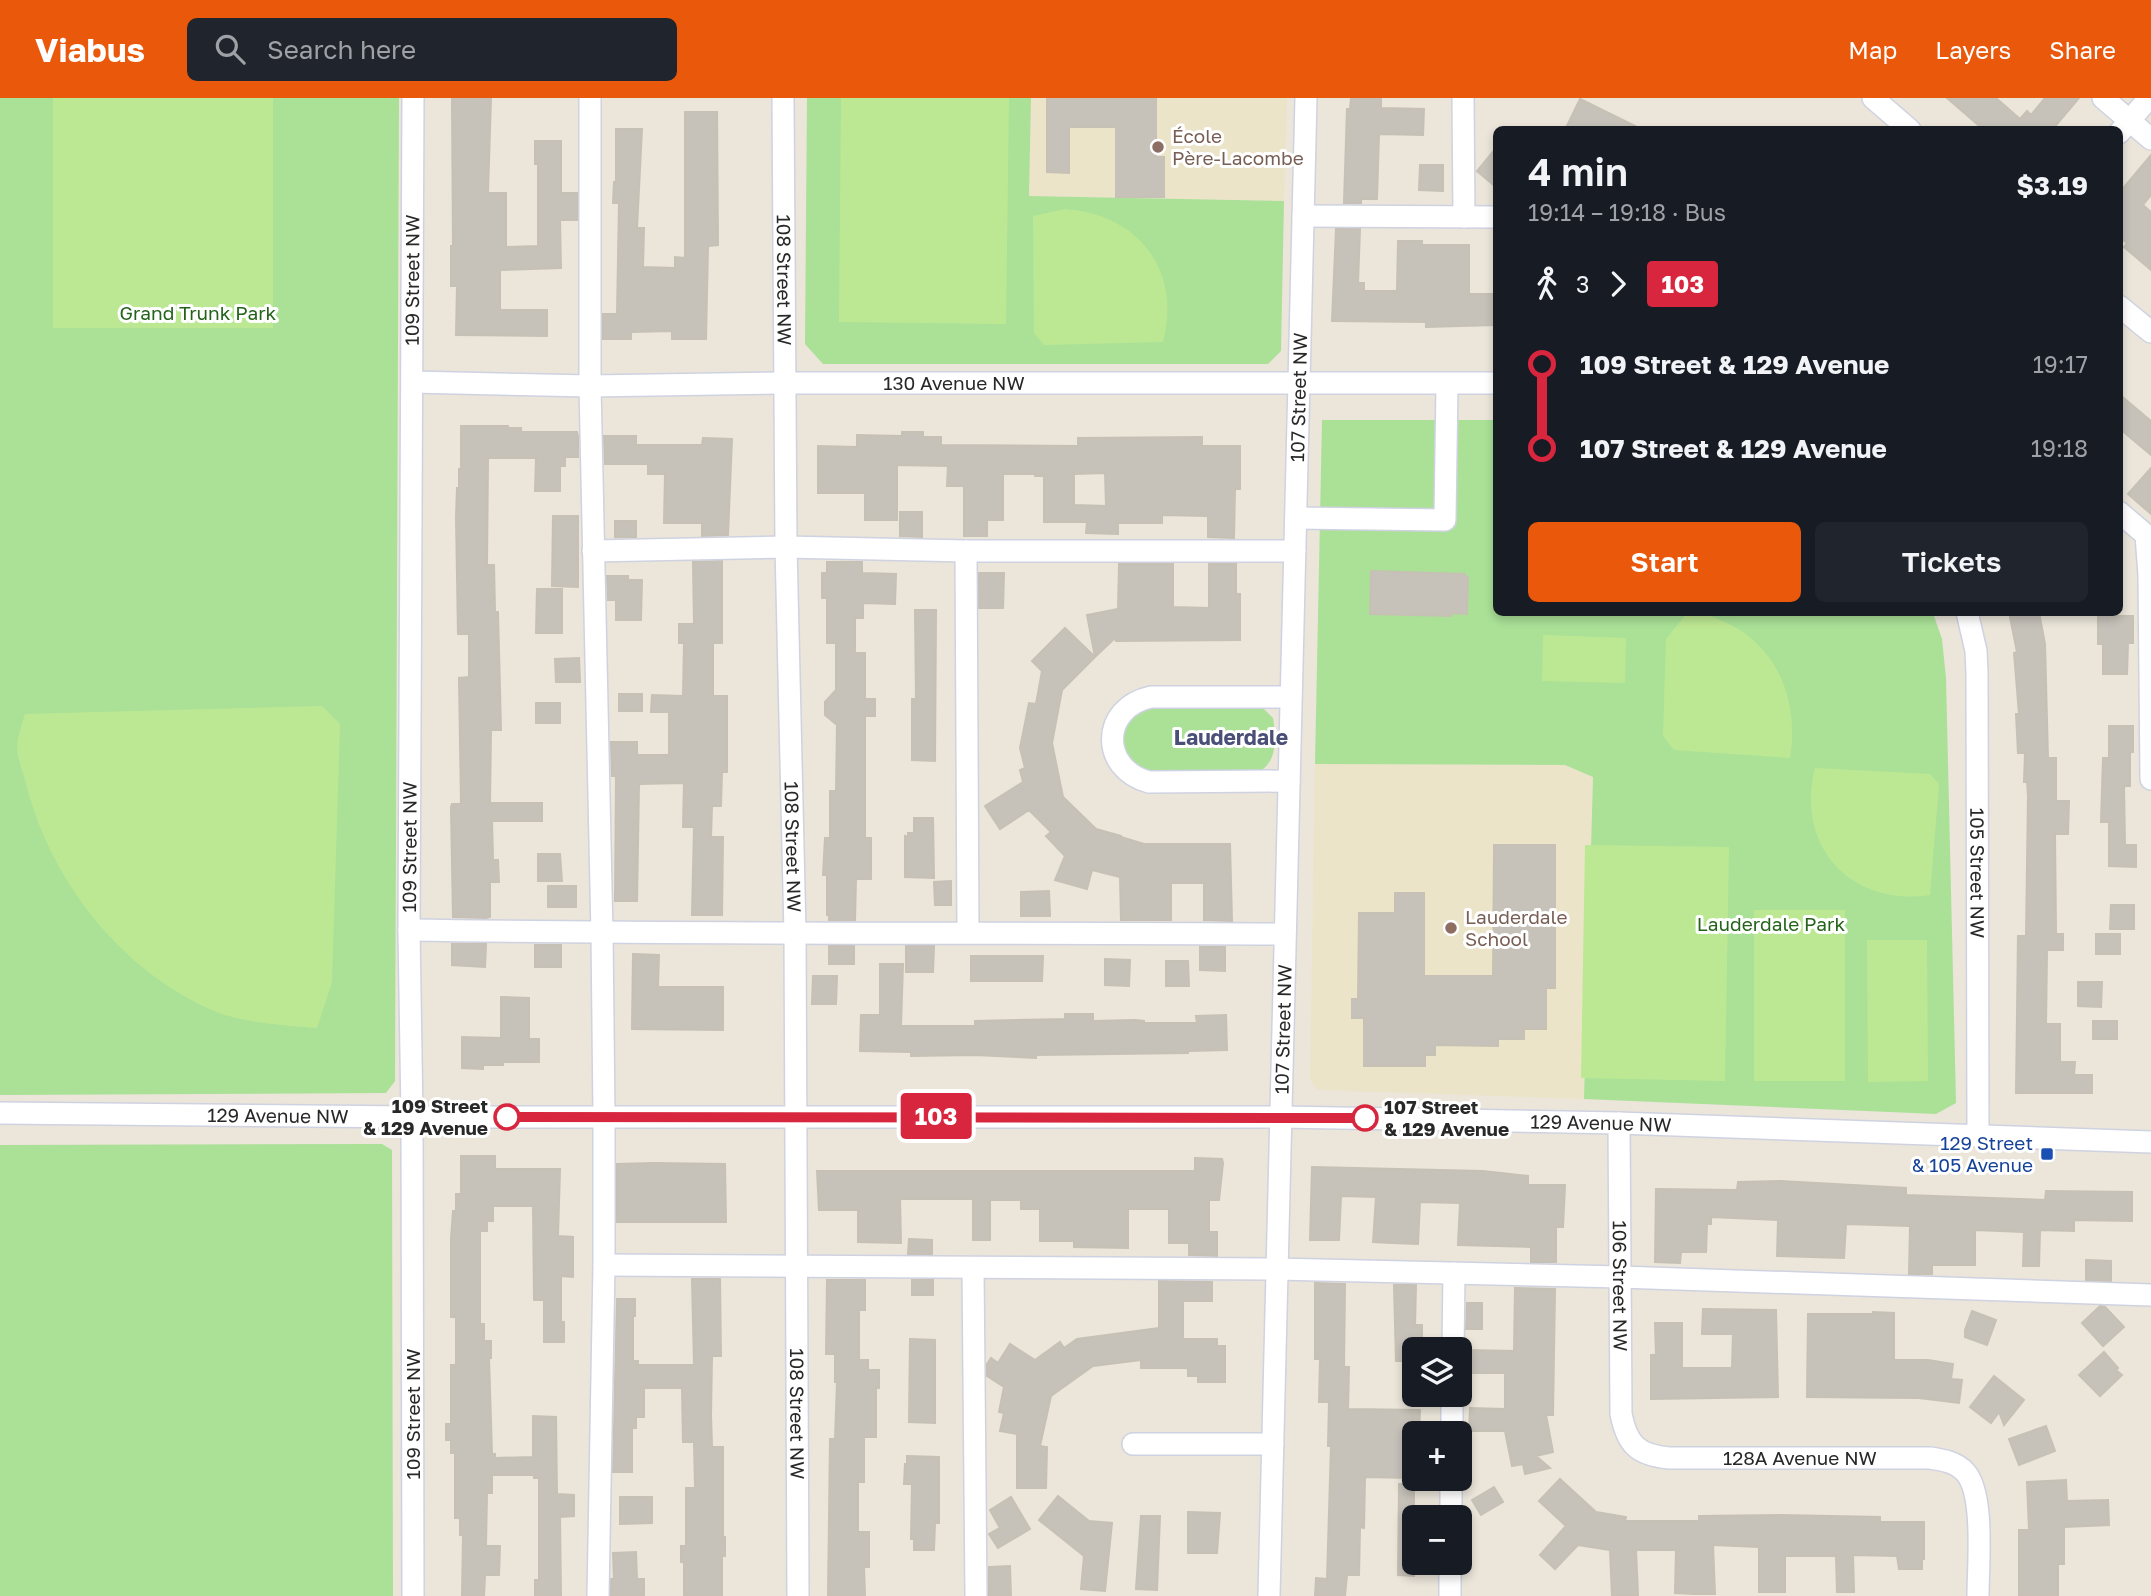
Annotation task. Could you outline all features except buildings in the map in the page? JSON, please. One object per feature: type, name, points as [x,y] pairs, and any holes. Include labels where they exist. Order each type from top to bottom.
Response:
[{"type":"street","name":"109 Street NW","points":[[413,98],[409,930],[413,1596]]},
{"type":"street","points":[[590,98],[590,386],[604,1116],[604,1265],[597,1596]]},
{"type":"street","name":"108 Street NW","points":[[783,98],[786,547],[795,933],[798,1596]]},
{"type":"street","name":"107 Street NW","points":[[1269,1596],[1306,98]]},
{"type":"street","points":[[1464,98],[1464,217]]},
{"type":"street","points":[[1873,98],[1905,126]]},
{"type":"street","points":[[2103,98],[2124,126],[2151,139]]},
{"type":"street","points":[[2124,126],[2149,98]]},
{"type":"street","points":[[1303,216],[1493,217]]},
{"type":"street","points":[[2123,309],[2151,332]]},
{"type":"street","name":"130 Avenue NW","points":[[412,382],[590,386],[785,383],[1493,383]]},
{"type":"street","points":[[1296,518],[1445,520],[1447,384]]},
{"type":"street","points":[[2123,515],[2146,535],[2149,575],[2151,779]]},
{"type":"street","points":[[593,551],[786,547],[966,551],[1295,551]]},
{"type":"street","points":[[966,551],[968,932]]},
{"type":"street","name":"105 Street NW","points":[[1968,616],[1976,651],[1977,673],[1978,1136]]},
{"type":"street","points":[[1289,781],[1149,782],[1129,774],[1122,767],[1116,758],[1112,737],[1118,718],[1141,699],[1290,697]]},
{"type":"street","points":[[409,930],[602,933],[1284,934]]},
{"type":"street","name":"129 Avenue NW","points":[[0,1113],[412,1117],[1281,1117],[1619,1123],[2151,1142]]},
{"type":"street","name":"106 Street NW","points":[[1619,1123],[1621,1414],[1624,1428],[1633,1446]]},
{"type":"street","points":[[604,1265],[1276,1269],[1620,1277],[2151,1295]]},
{"type":"street","points":[[973,1268],[976,1596]]},
{"type":"street","points":[[1453,1337],[1454,1273]]},
{"type":"street","points":[[1133,1444],[1273,1444]]},
{"type":"street","name":"128A Avenue NW","points":[[1633,1446],[1644,1453],[1669,1458],[1945,1460],[1965,1472],[1976,1492],[1978,1596]]},
{"type":"street","points":[[1450,1575],[1450,1596]]},
{"type":"shaded area","name":"École Père-Lacombe","points":[[1031,98],[1287,98],[1284,201],[1029,196]]},
{"type":"shaded area","name":"Lauderdale School","points":[[1315,764],[1566,765],[1593,777],[1584,1099],[1318,1090],[1310,1080]]},
{"type":"green space","name":"Grand Trunk Park","points":[[0,98],[399,98],[395,1081],[386,1093],[0,1095]]},
{"type":"green space","points":[[53,98],[273,98],[273,328],[53,328]]},
{"type":"green space","points":[[807,98],[1031,98],[1029,196],[1284,201],[1281,351],[1268,364],[823,364],[805,344]]},
{"type":"green space","points":[[841,98],[1009,98],[1006,324],[839,322]]},
{"type":"green space","points":[[1065,209],[1091,213],[1114,222],[1133,234],[1148,250],[1160,270],[1166,292],[1167,316],[1163,342],[1044,345],[1034,333],[1033,216]]},
{"type":"green space","name":"Lauderdale Park","points":[[1322,420],[1493,420],[1493,616],[1934,616],[1942,639],[1946,678],[1956,1103],[1936,1114],[1584,1099],[1593,777],[1565,765],[1315,764]]},
{"type":"green space","points":[[1685,616],[1709,616],[1747,635],[1761,648],[1782,680],[1788,699],[1792,738],[1790,758],[1674,750],[1663,736],[1666,639]]},
{"type":"green space","points":[[1543,635],[1626,638],[1625,683],[1542,681]]},
{"type":"green space","points":[[322,706],[340,724],[332,982],[317,1028],[236,1018],[212,1010],[179,993],[148,972],[120,947],[72,889],[38,822],[19,761],[19,734],[25,714]]},
{"type":"green space","points":[[1143,707],[1263,708],[1273,718],[1275,741],[1272,757],[1263,769],[1256,772],[1146,773],[1134,764],[1124,746],[1124,731],[1128,722]]},
{"type":"green space","points":[[1815,768],[1930,774],[1939,784],[1930,895],[1902,896],[1876,891],[1854,881],[1835,865],[1822,846],[1813,822],[1811,796]]},
{"type":"green space","points":[[1585,845],[1729,847],[1725,1081],[1581,1078]]},
{"type":"green space","points":[[1754,910],[1845,910],[1845,1081],[1754,1081]]},
{"type":"green space","points":[[1867,940],[1927,940],[1928,1081],[1868,1082]]},
{"type":"green space","points":[[382,1144],[392,1150],[393,1596],[0,1596],[0,1145]]},
{"type":"bus line","name":"103","points":[[507,1117],[1365,1118]]},
{"type":"place","name":"École Père-Lacombe","points":[[1158,147]]},
{"type":"place","name":"Lauderdale School","points":[[1451,928]]},
{"type":"place","name":"109 Street & 129 Avenue","points":[[507,1117]]},
{"type":"place","name":"107 Street & 129 Avenue","points":[[1365,1118]]},
{"type":"place","name":"129 Street & 105 Avenue","points":[[2047,1154]]},
{"type":"district","name":"Lauderdale","points":[[1231,738]]}]
